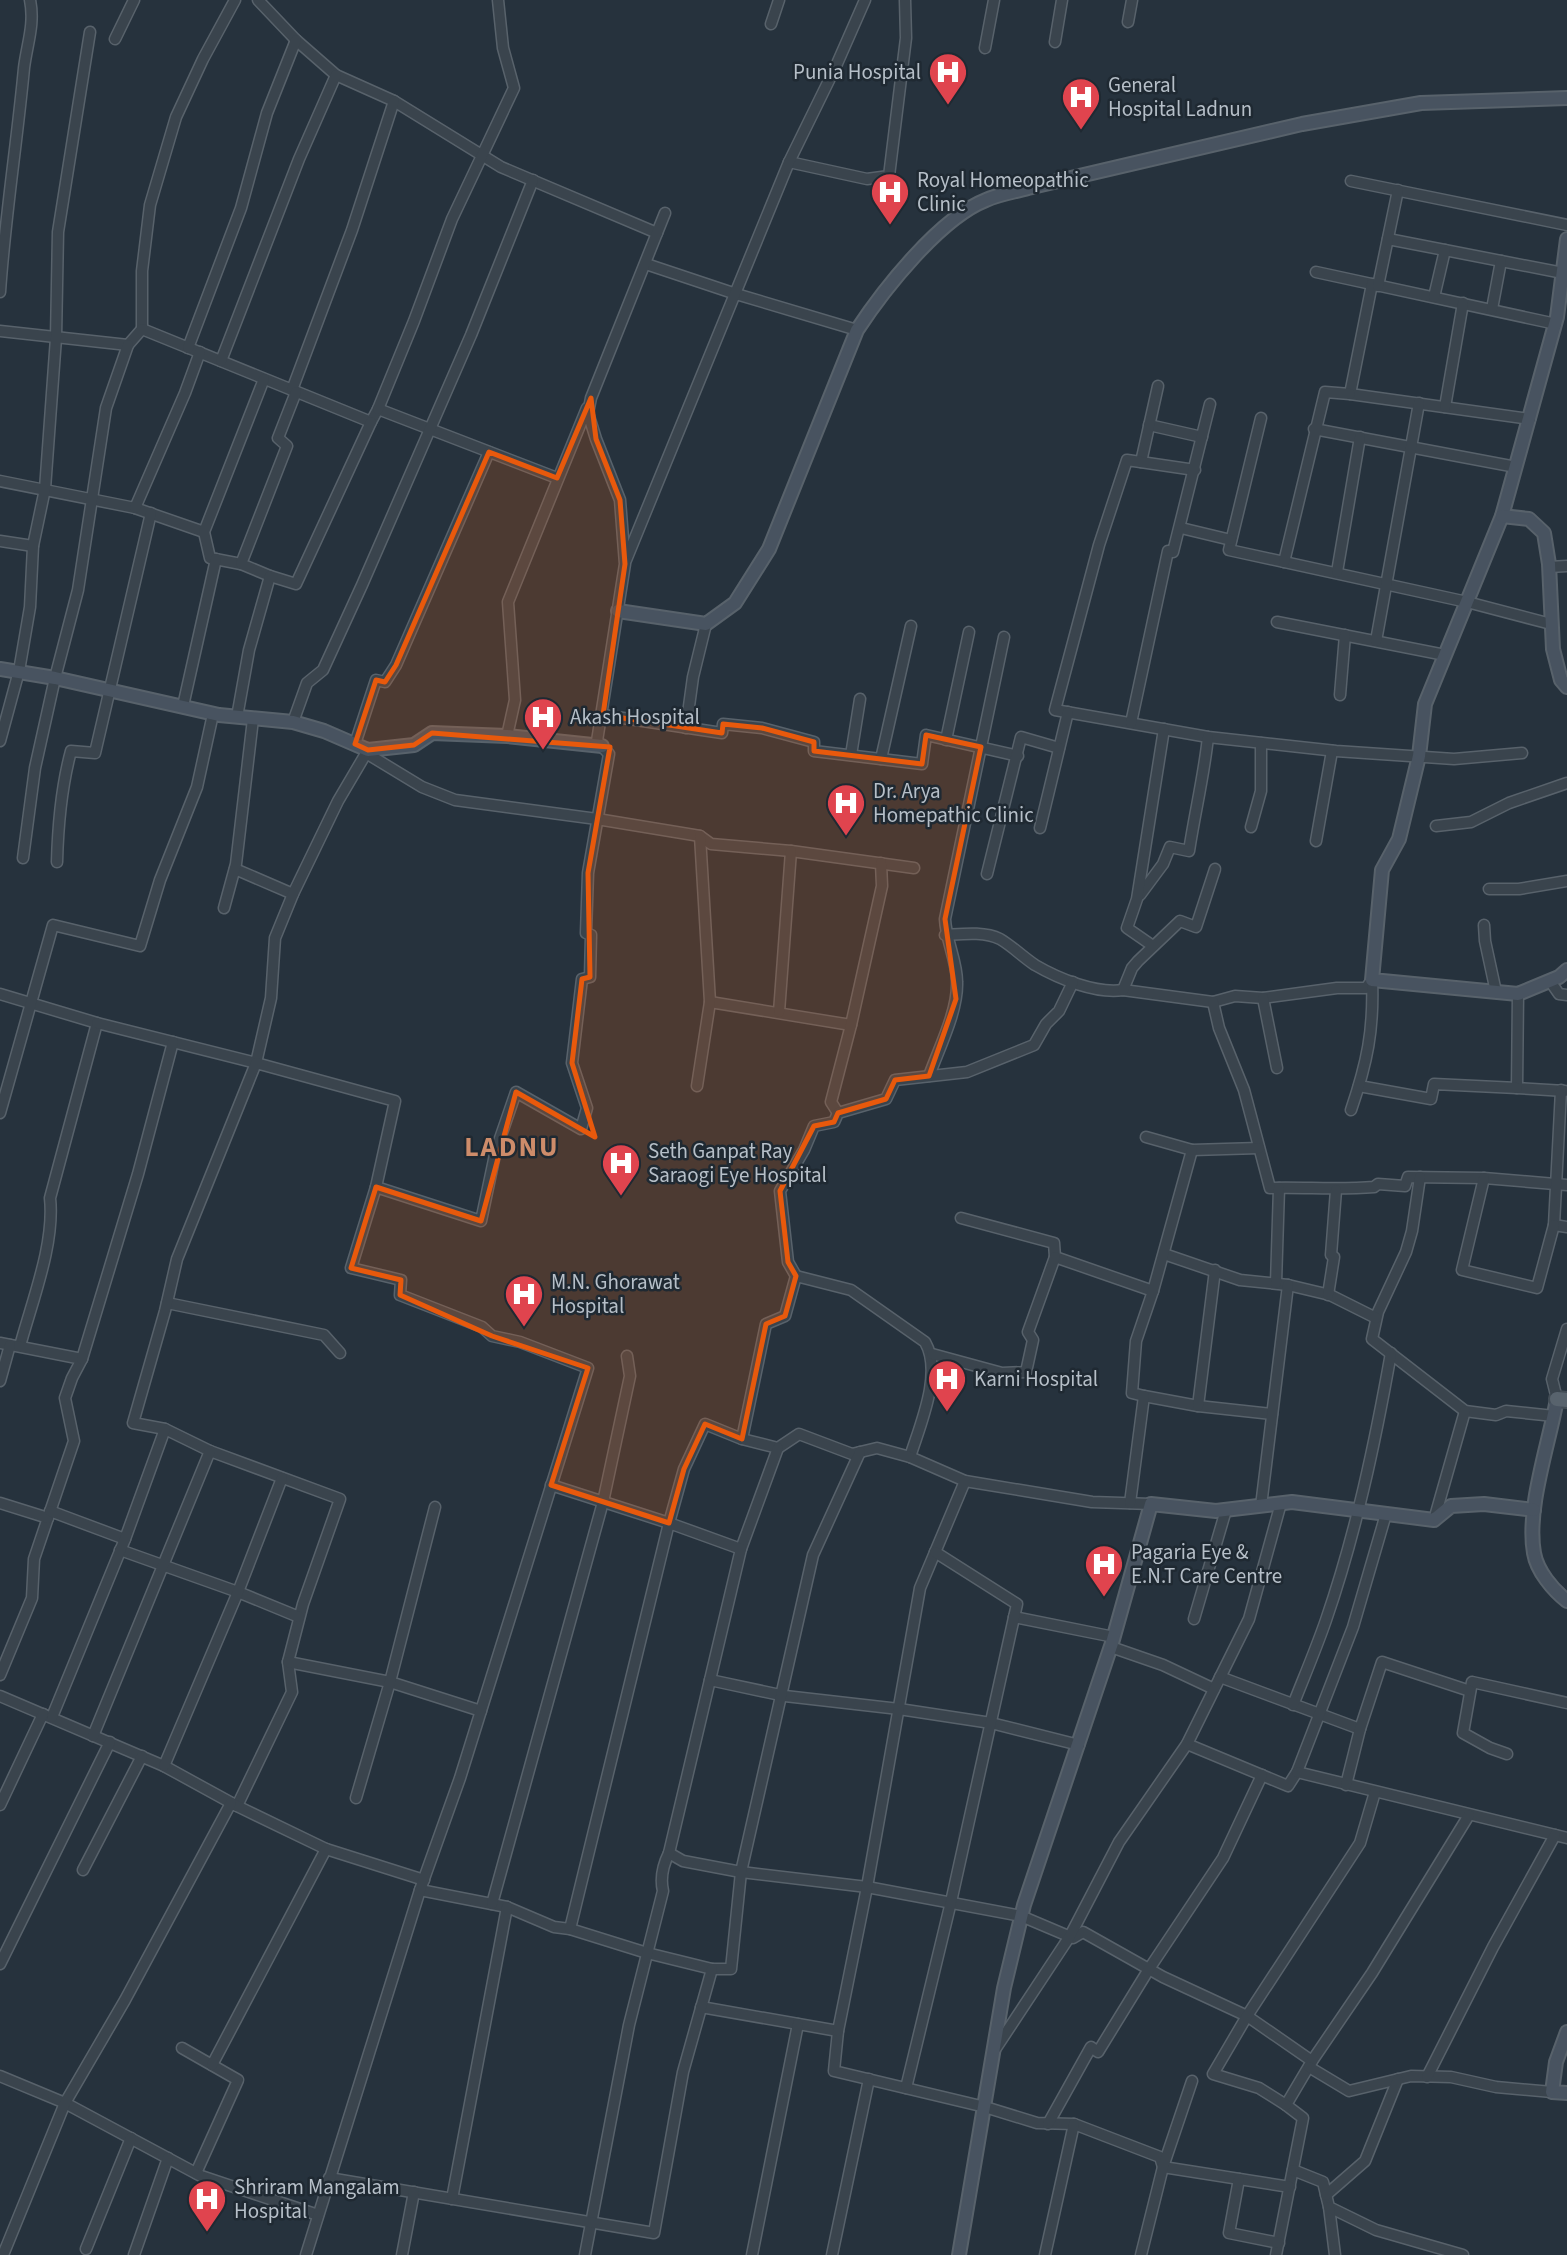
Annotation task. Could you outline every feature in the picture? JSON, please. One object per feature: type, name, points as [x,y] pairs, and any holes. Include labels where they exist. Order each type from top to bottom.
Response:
[{"type":"street","points":[[0,292],[25,58],[33,16],[30,0]]},
{"type":"street","points":[[115,39],[134,0]]},
{"type":"street","points":[[23,858],[35,768],[78,590],[107,408],[128,345],[142,329],[142,271],[150,205],[176,117],[235,0]]},
{"type":"street","points":[[258,0],[296,40],[336,75],[394,101],[501,167],[657,233]]},
{"type":"street","points":[[264,379],[204,532],[210,558],[241,564],[296,584],[378,409],[452,219],[514,88],[503,48],[498,0]]},
{"type":"street","points":[[771,24],[779,0]]},
{"type":"street","points":[[625,564],[789,162],[865,0]]},
{"type":"street","points":[[789,162],[867,179],[889,176],[901,97],[906,38],[905,0]]},
{"type":"street","points":[[985,48],[994,0]]},
{"type":"street","points":[[1055,43],[1062,0]]},
{"type":"street","points":[[1128,22],[1132,0]]},
{"type":"street","points":[[0,741],[19,671],[30,607],[33,546],[45,489],[56,338],[58,232],[90,32]]},
{"type":"street","points":[[188,348],[241,208],[267,113],[296,40]]},
{"type":"street","points":[[220,361],[299,159],[336,75]]},
{"type":"street","points":[[686,728],[693,677],[706,624],[735,603],[769,549],[857,330],[876,301],[944,226],[985,200],[1302,124],[1422,103],[1567,98]]},
{"type":"street","points":[[241,564],[287,446],[278,438],[352,230],[394,101]]},
{"type":"street","points":[[293,722],[307,683],[323,670],[430,429],[533,180]]},
{"type":"street","points":[[1351,181],[1567,225]]},
{"type":"street","points":[[1350,394],[1398,190]]},
{"type":"street","points":[[507,736],[515,700],[508,602],[665,213]]},
{"type":"street","points":[[1388,239],[1563,273]]},
{"type":"street","points":[[1351,1110],[1365,1068],[1374,1017],[1372,980],[1382,870],[1399,839],[1419,756],[1425,704],[1502,516],[1556,324],[1567,239]]},
{"type":"street","points":[[1434,297],[1445,250]]},
{"type":"street","points":[[1492,309],[1501,261]]},
{"type":"street","points":[[646,264],[857,330]]},
{"type":"street","points":[[1315,272],[1556,324]]},
{"type":"street","points":[[1445,407],[1463,303]]},
{"type":"street","points":[[142,329],[371,422]]},
{"type":"street","points":[[0,331],[128,345]]},
{"type":"street","points":[[135,508],[200,352]]},
{"type":"street","points":[[1141,462],[1158,386]]},
{"type":"street","points":[[1284,562],[1325,392],[1530,419]]},
{"type":"street","points":[[376,1187],[481,1221],[496,1150],[516,1092],[581,1129],[587,1108],[572,1063],[582,979],[590,976],[591,934],[586,933],[588,873],[609,754],[597,741],[625,564],[620,500],[596,439],[589,413],[591,398]]},
{"type":"street","points":[[1377,641],[1419,403]]},
{"type":"street","points":[[1132,723],[1168,551],[1173,552],[1181,528],[1210,404]]},
{"type":"street","points":[[378,409],[556,478]]},
{"type":"street","points":[[1261,418],[1229,550],[1467,601],[1551,624]]},
{"type":"street","points":[[1149,425],[1202,437]]},
{"type":"street","points":[[1314,429],[1516,467]]},
{"type":"street","points":[[1337,572],[1360,437]]},
{"type":"street","points":[[355,744],[376,680],[385,682],[396,665],[489,452]]},
{"type":"street","points":[[1195,470],[1127,460],[1099,545],[1055,710],[1208,737],[1332,751],[1454,759],[1522,753]]},
{"type":"street","points":[[0,481],[135,508],[204,532]]},
{"type":"street","points":[[57,862],[64,776],[71,751],[95,753],[151,513]]},
{"type":"street","points":[[1502,516],[1530,519],[1544,533],[1549,567],[1553,649],[1565,680]]},
{"type":"street","points":[[1181,528],[1231,540]]},
{"type":"street","points":[[0,541],[33,546]]},
{"type":"street","points":[[183,706],[216,559]]},
{"type":"street","points":[[1549,567],[1567,566]]},
{"type":"street","points":[[237,717],[249,650],[270,576]]},
{"type":"street","points":[[618,611],[706,624]]},
{"type":"street","points":[[1277,622],[1445,655]]},
{"type":"street","points":[[881,759],[911,626]]},
{"type":"street","points":[[946,740],[968,632]]},
{"type":"street","points":[[1340,695],[1345,635]]},
{"type":"street","points":[[929,1076],[956,999],[957,980],[945,935],[945,919],[1004,637]]},
{"type":"street","points":[[0,669],[55,678],[213,713],[293,722],[355,744],[422,787],[455,800],[700,836],[711,844],[791,850],[914,868]]},
{"type":"street","points":[[851,755],[860,699]]},
{"type":"street","points":[[1040,828],[1068,712]]},
{"type":"street","points":[[0,1113],[53,925],[139,946],[160,880],[197,787],[213,713]]},
{"type":"street","points":[[603,715],[722,733],[723,724],[762,727],[814,743],[814,751],[922,764],[926,735],[1017,755]]},
{"type":"street","points":[[224,908],[235,869],[253,719]]},
{"type":"street","points":[[1153,946],[1127,928],[1137,899],[1164,729]]},
{"type":"street","points":[[367,752],[414,746],[432,733],[507,736],[602,746]]},
{"type":"street","points":[[987,874],[1021,737],[1059,748]]},
{"type":"street","points":[[1137,899],[1163,864],[1170,847],[1189,850],[1208,737]]},
{"type":"street","points":[[1251,827],[1261,791],[1261,743]]},
{"type":"street","points":[[1316,841],[1332,751]]},
{"type":"street","points":[[3,2255],[65,2103],[234,1804],[292,1692],[288,1662],[299,1618],[340,1499],[210,1451],[165,1429],[134,1423],[177,1259],[256,1063],[271,998],[275,939],[293,894],[338,801],[367,752]]},
{"type":"street","points":[[1436,826],[1471,822],[1509,803],[1567,783]]},
{"type":"street","points":[[697,1086],[710,1002],[700,836]]},
{"type":"street","points":[[779,1012],[791,850]]},
{"type":"street","points":[[838,1113],[831,1102],[882,886],[881,863]]},
{"type":"street","points":[[235,869],[293,894]]},
{"type":"street","points":[[1124,990],[1132,968],[1180,921],[1196,927],[1215,869]]},
{"type":"street","points":[[1489,889],[1519,889],[1567,881]]},
{"type":"street","points":[[1484,925],[1496,992]]},
{"type":"street","points":[[945,935],[971,934],[998,938],[1036,965],[1073,982],[1113,991],[1124,990],[1213,1002],[1235,996],[1263,998],[1337,988],[1366,988],[1372,980]]},
{"type":"street","points":[[1372,980],[1518,994],[1550,981],[1567,970]]},
{"type":"street","points":[[1550,981],[1559,994],[1567,995]]},
{"type":"street","points":[[838,1113],[887,1099],[895,1080],[967,1072],[1034,1045],[1046,1024],[1059,1011],[1073,982]]},
{"type":"street","points":[[0,994],[97,1023],[395,1101],[376,1187],[351,1268],[401,1280],[401,1295],[482,1327],[492,1336],[520,1342],[588,1368],[460,1778],[422,1885],[306,2255]]},
{"type":"street","points":[[1517,1088],[1518,994]]},
{"type":"street","points":[[1263,998],[1277,1068]]},
{"type":"street","points":[[710,1002],[851,1025]]},
{"type":"street","points":[[1213,1002],[1219,1028],[1244,1090],[1270,1188],[1319,1187],[1336,1190],[1374,1187],[1378,1184],[1405,1186],[1408,1177],[1483,1178],[1567,1185]]},
{"type":"street","points":[[0,1381],[10,1345],[40,1272],[52,1216],[50,1198],[97,1023]]},
{"type":"street","points":[[0,1675],[32,1598],[34,1559],[74,1441],[65,1398],[82,1359],[138,1174],[173,1042]]},
{"type":"street","points":[[1359,1086],[1431,1099],[1434,1084],[1564,1091],[1554,1225],[1537,1288],[1462,1270],[1483,1178]]},
{"type":"street","points":[[742,1439],[766,1324],[785,1316],[796,1276],[788,1262],[780,1191],[804,1150],[814,1126],[834,1122],[838,1113]]},
{"type":"street","points":[[1146,1138],[1192,1150],[1259,1148]]},
{"type":"street","points":[[1192,1150],[1153,1292],[1136,1341],[1132,1394],[1198,1406],[1272,1414]]},
{"type":"street","points":[[1420,1177],[1406,1252],[1376,1318],[1372,1339],[1465,1410],[1496,1415],[1506,1411],[1554,1416]]},
{"type":"street","points":[[1276,1283],[1279,1188]]},
{"type":"street","points":[[1328,1294],[1334,1257],[1331,1255],[1336,1190]]},
{"type":"street","points":[[932,1354],[1002,1373],[1026,1372],[1033,1340],[1028,1332],[1055,1257],[1054,1242],[961,1218]]},
{"type":"street","points":[[1554,1225],[1567,1227]]},
{"type":"street","points":[[1164,1254],[1240,1280],[1288,1284],[1328,1294],[1376,1318]]},
{"type":"street","points":[[1055,1257],[1153,1292]]},
{"type":"street","points":[[1198,1406],[1214,1270]]},
{"type":"street","points":[[796,1276],[851,1290],[925,1342],[932,1354],[930,1394],[910,1457]]},
{"type":"street","points":[[1261,1506],[1288,1284]]},
{"type":"street","points":[[167,1303],[324,1335],[340,1353]]},
{"type":"street","points":[[1567,1328],[1552,1379],[1562,1400],[1554,1416],[1534,1510],[1534,1553],[1540,1570],[1567,1601]]},
{"type":"street","points":[[10,1345],[82,1359]]},
{"type":"street","points":[[1293,1705],[1326,1620],[1357,1510],[1375,1439],[1391,1353]]},
{"type":"street","points":[[492,1904],[603,1502],[629,1376],[627,1356]]},
{"type":"street","points":[[1130,1503],[1144,1396]]},
{"type":"street","points":[[1434,1520],[1465,1410]]},
{"type":"street","points":[[570,1929],[684,1469],[705,1424],[742,1439],[778,1448]]},
{"type":"street","points":[[0,1805],[47,1715],[125,1539],[165,1429]]},
{"type":"street","points":[[584,2255],[629,2025],[663,1891],[661,1882],[665,1861],[741,1549],[778,1448],[799,1434],[852,1454],[877,1448],[910,1457],[964,1481],[1092,1502],[1151,1504],[1216,1511],[1292,1502],[1434,1520],[1451,1506],[1484,1504],[1534,1510]]},
{"type":"street","points":[[93,1736],[210,1451]]},
{"type":"street","points":[[0,1696],[164,1766],[326,1849],[422,1885],[507,1907],[554,1927],[570,1929],[648,1953],[712,1969],[731,1969],[741,1872],[813,1556],[860,1452]]},
{"type":"street","points":[[164,1766],[238,1592],[282,1478]]},
{"type":"street","points":[[964,1481],[920,1588],[867,1887],[838,2031],[834,2071],[985,2107],[1037,2123],[1074,2124],[1160,2157],[1163,2167]]},
{"type":"street","points":[[551,1485],[741,1549]]},
{"type":"street","points":[[0,1503],[125,1539]]},
{"type":"street","points":[[994,2050],[1070,1936],[1119,1842],[1187,1744],[1249,1619],[1281,1503]]},
{"type":"street","points":[[959,2255],[1004,1987],[1021,1916],[1112,1642],[1151,1504]]},
{"type":"street","points":[[356,1798],[390,1682],[435,1507]]},
{"type":"street","points":[[1195,1619],[1226,1510]]},
{"type":"street","points":[[1187,1744],[1288,1786],[1297,1772],[1353,1627],[1386,1514]]},
{"type":"street","points":[[120,1550],[238,1592],[299,1618]]},
{"type":"street","points":[[906,2088],[951,1902],[1017,1604],[935,1552]]},
{"type":"street","points":[[1014,1617],[1112,1642],[1214,1689]]},
{"type":"street","points":[[288,1662],[390,1682],[481,1711]]},
{"type":"street","points":[[1346,1785],[1360,1729],[1382,1662],[1470,1690]]},
{"type":"street","points":[[1220,1677],[1360,1729]]},
{"type":"street","points":[[710,1680],[781,1695],[991,1723],[1079,1745]]},
{"type":"street","points":[[1507,1754],[1463,1733],[1472,1682],[1567,1703]]},
{"type":"street","points":[[0,1964],[110,1742]]},
{"type":"street","points":[[83,1870],[142,1756]]},
{"type":"street","points":[[1297,1772],[1567,1838]]},
{"type":"street","points":[[1048,2123],[1091,2046],[1098,2052],[1223,1858],[1262,1775]]},
{"type":"street","points":[[1276,2255],[1303,2118],[1259,2088],[1213,2074],[1247,2016],[1360,1843],[1376,1792]]},
{"type":"street","points":[[1286,2105],[1310,2064],[1372,1973],[1469,1815]]},
{"type":"street","points":[[1427,2077],[1493,1947],[1555,1835]]},
{"type":"street","points":[[212,2065],[326,1849]]},
{"type":"street","points":[[669,1853],[683,1861],[741,1872],[867,1887],[1021,1916],[1073,1938],[1083,1932],[1149,1969],[1247,2016],[1349,2091],[1398,2079],[1451,2077],[1496,2087],[1567,2093]]},
{"type":"street","points":[[452,2199],[507,1907]]},
{"type":"street","points":[[329,2178],[654,2233],[682,2072],[712,1969]]},
{"type":"street","points":[[701,2007],[838,2031]]},
{"type":"street","points":[[752,2255],[798,2024]]},
{"type":"street","points":[[1552,2092],[1556,2062],[1567,2032]]},
{"type":"street","points":[[182,2048],[238,2080],[196,2173]]},
{"type":"street","points":[[0,2076],[65,2103],[196,2173],[318,2215]]},
{"type":"street","points":[[832,2255],[869,2079]]},
{"type":"street","points":[[1326,2194],[1365,2161],[1398,2079]]},
{"type":"street","points":[[1141,2255],[1163,2167],[1192,2081]]},
{"type":"street","points":[[1045,2255],[1074,2124]]},
{"type":"street","points":[[86,2249],[131,2138]]},
{"type":"street","points":[[134,2255],[168,2158]]},
{"type":"street","points":[[1163,2167],[1290,2187]]},
{"type":"street","points":[[1293,2170],[1323,2182],[1335,2255]]},
{"type":"street","points":[[1239,2179],[1229,2233],[1279,2243]]},
{"type":"street","points":[[402,2255],[414,2192]]},
{"type":"street","points":[[1329,2207],[1376,2230],[1463,2255]]},
{"type":"highlighted area","points":[[591,398],[596,439],[620,500],[625,564],[603,715],[722,733],[723,724],[762,728],[814,742],[814,751],[922,764],[926,735],[981,747],[945,919],[956,999],[929,1076],[895,1080],[886,1099],[838,1113],[834,1122],[814,1126],[780,1191],[788,1262],[796,1276],[785,1316],[766,1324],[742,1439],[705,1424],[684,1469],[669,1523],[551,1485],[588,1368],[492,1336],[400,1295],[401,1280],[351,1268],[376,1187],[481,1221],[516,1092],[595,1137],[572,1063],[582,979],[590,977],[588,873],[610,747],[432,733],[414,745],[368,750],[355,744],[376,680],[385,682],[396,665],[489,452],[557,478]]},
{"type":"place","name":"Punia Hospital","points":[[948,106]]},
{"type":"place","name":"General Hospital Ladnun","points":[[1081,131]]},
{"type":"place","name":"Royal Homeopathic Clinic","points":[[890,226]]},
{"type":"place","name":"Akash Hospital","points":[[543,751]]},
{"type":"place","name":"Dr. Arya Homepathic Clinic","points":[[846,837]]},
{"type":"place","name":"Seth Ganpat Ray Saraogi Eye Hospital","points":[[621,1197]]},
{"type":"place","name":"M.N. Ghorawat Hospital","points":[[524,1328]]},
{"type":"place","name":"Karni Hospital","points":[[947,1413]]},
{"type":"place","name":"Pagaria Eye & E.N.T Care Centre","points":[[1104,1598]]},
{"type":"place","name":"Shriram Mangalam Hospital","points":[[207,2233]]},
{"type":"district","name":"LADNU","points":[[512,1147]]}]
